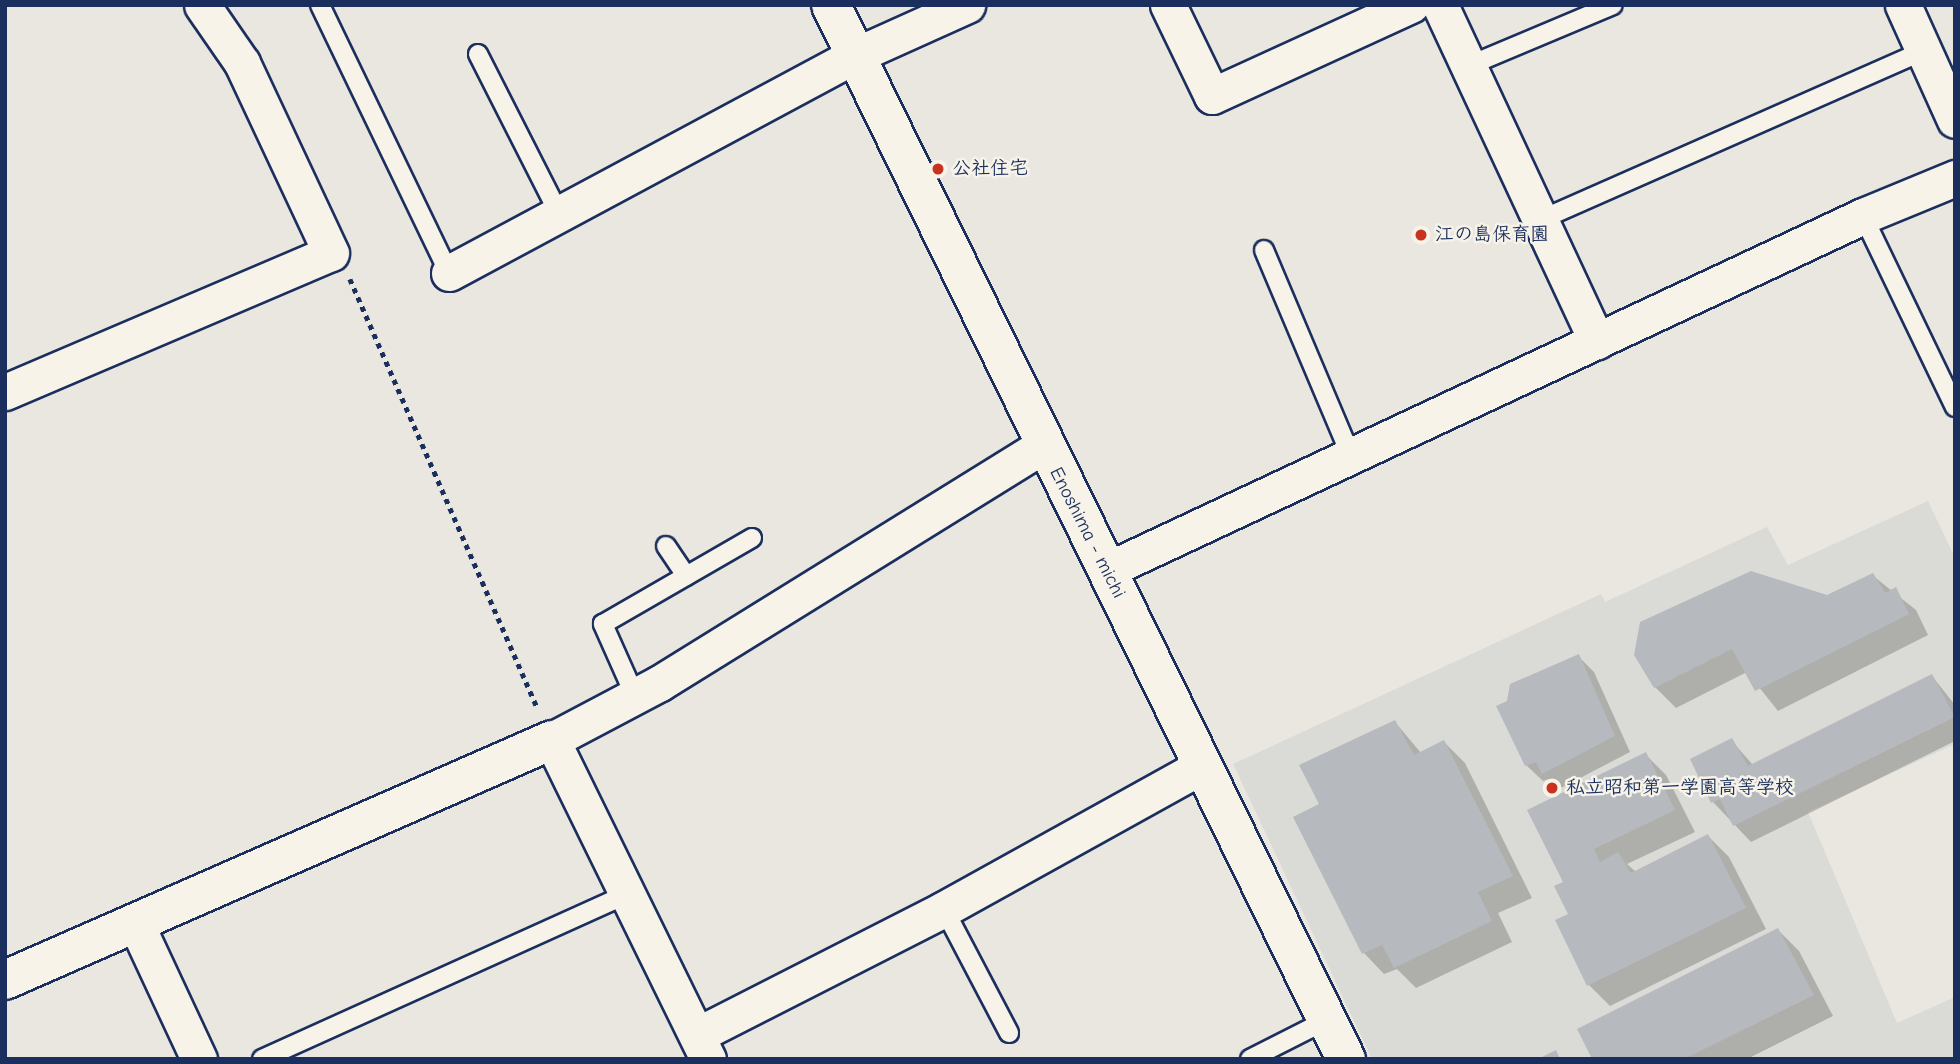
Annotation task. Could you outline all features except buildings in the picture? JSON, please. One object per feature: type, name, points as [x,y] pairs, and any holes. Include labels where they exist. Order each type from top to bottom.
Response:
[{"type":"street","points":[[5,392],[331,253],[242,63],[202,5]]},
{"type":"street","name":"Enoshima - michi","points":[[831,5],[1346,1059]]},
{"type":"street","points":[[449,273],[558,212],[856,55],[967,5]]},
{"type":"street","points":[[1168,5],[1212,96],[1411,5]]},
{"type":"street","points":[[1440,5],[1597,341]]},
{"type":"street","points":[[1903,5],[1955,120]]},
{"type":"street","points":[[1107,570],[1863,216],[1955,178]]},
{"type":"street","points":[[5,980],[551,740],[635,696],[1044,445]]},
{"type":"street","points":[[551,740],[628,894],[696,1050],[1202,766]]},
{"type":"street","points":[[136,924],[199,1059]]},
{"type":"lane","points":[[320,5],[449,273]]},
{"type":"lane","points":[[1468,66],[1613,5]]},
{"type":"lane","points":[[1540,220],[1924,51]]},
{"type":"lane","points":[[478,54],[558,212]]},
{"type":"lane","points":[[1863,216],[1955,407]]},
{"type":"lane","points":[[1264,250],[1351,456]]},
{"type":"lane","points":[[635,696],[603,624],[752,538]]},
{"type":"lane","points":[[666,546],[685,576]]},
{"type":"lane","points":[[262,1059],[628,894]]},
{"type":"lane","points":[[944,909],[1009,1033]]},
{"type":"lane","points":[[1250,1059],[1327,1020]]},
{"type":"path","points":[[331,253],[354,283],[551,740]]},
{"type":"shaded area","name":"私立昭和第一学園高等学校","points":[[1928,501],[1955,558],[1955,744],[1808,812],[1897,1023],[1955,997],[1955,1059],[1372,1059],[1233,764],[1601,594],[1605,602],[1767,527],[1788,565]]},
{"type":"place","name":"公社住宅","points":[[938,169]]},
{"type":"place","name":"江の島保育園","points":[[1421,235]]},
{"type":"place","name":"私立昭和第一学園高等学校","points":[[1552,788]]}]
